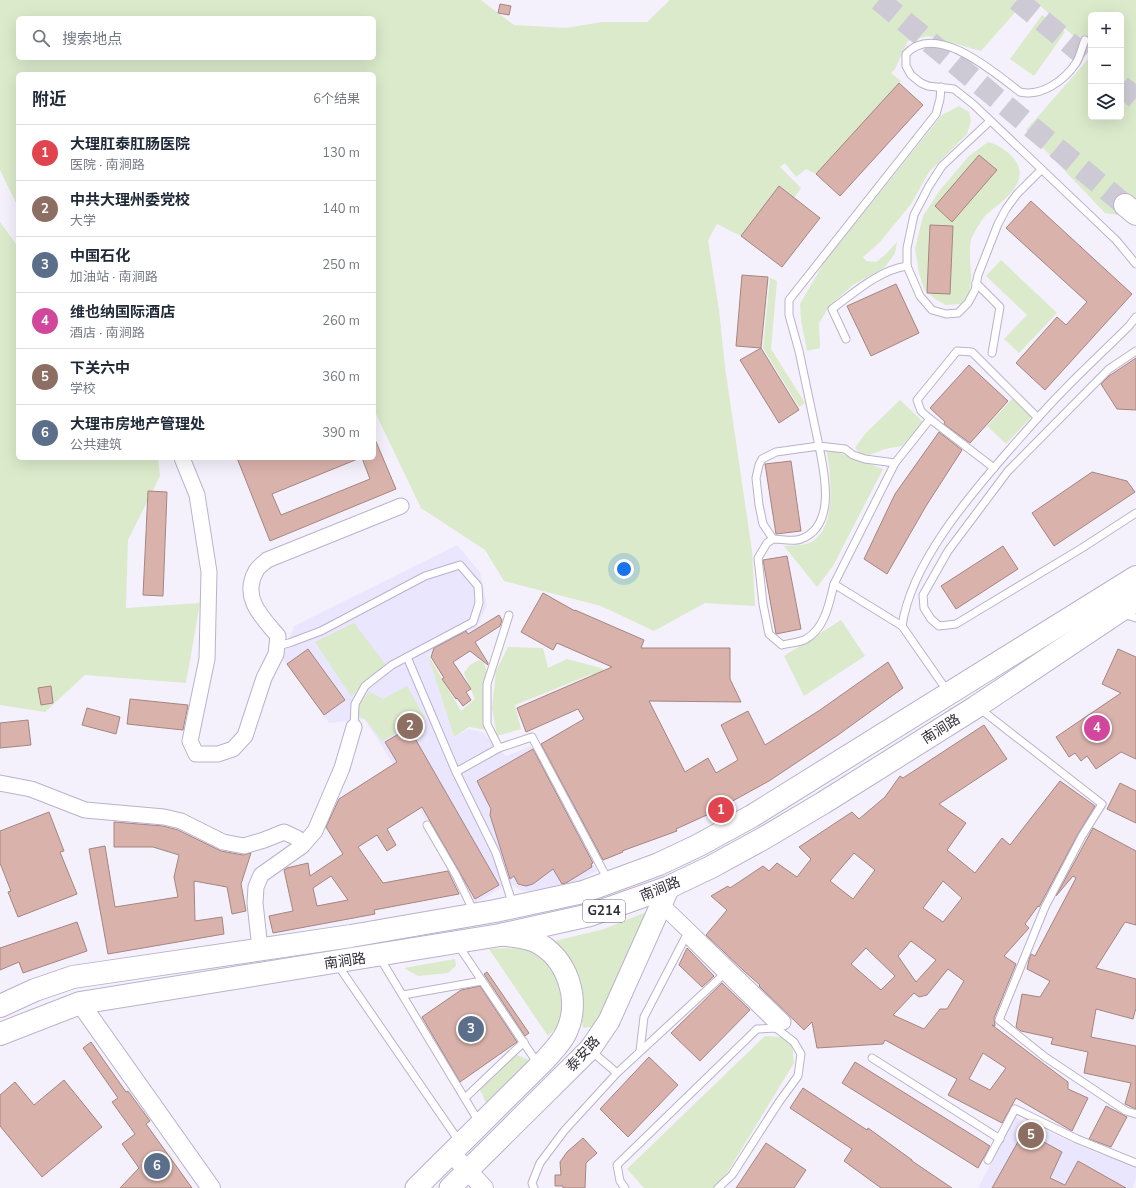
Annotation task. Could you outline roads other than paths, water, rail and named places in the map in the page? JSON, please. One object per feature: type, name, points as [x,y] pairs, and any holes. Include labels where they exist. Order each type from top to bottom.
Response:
[{"type":"highway","name":"南涧路","points":[[0,1006],[35,990],[73,976],[351,936],[514,907],[583,892],[659,864],[699,845],[752,816],[1136,577]]},
{"type":"highway","name":"南涧路","points":[[0,1034],[80,1003],[379,956],[500,935],[590,915],[665,896],[711,867],[764,838],[1130,610]]},
{"type":"highway","points":[[73,976],[80,1003]]},
{"type":"main road","name":"泰安路","points":[[450,1188],[590,1049],[609,1021],[665,896]]},
{"type":"main road","points":[[416,1188],[540,1065],[567,1032],[572,1010],[570,986],[562,966],[544,947],[529,940],[500,935]]},
{"type":"street","points":[[183,460],[197,494],[209,572],[207,659],[190,741],[196,754],[218,754],[233,749],[245,736],[264,678],[276,654],[278,636],[256,610],[250,589],[256,570],[267,560],[401,506]]},
{"type":"street","points":[[260,949],[255,903],[256,887],[261,875],[302,846],[315,831],[342,768],[354,727]]},
{"type":"street","points":[[0,783],[31,789],[85,810],[164,817],[181,821],[223,842],[244,846],[284,832],[297,838],[302,846]]},
{"type":"street","points":[[665,896],[779,1025]]},
{"type":"street","points":[[80,1003],[211,1188]]},
{"type":"street","points":[[456,1148],[468,1170],[484,1188]]},
{"type":"lane","points":[[1085,40],[1076,63],[1065,76],[1051,86],[1038,92],[1028,94],[1020,92],[967,54],[952,47],[930,43],[910,49],[906,54],[906,66],[911,75],[921,83],[928,86],[954,89],[958,92],[990,120],[1116,240],[1136,264]]},
{"type":"lane","points":[[930,419],[895,463],[834,584],[826,614],[816,632],[805,640],[782,645],[769,634],[763,604],[758,558],[767,543],[773,539],[800,539],[813,532],[824,516],[826,502],[823,465],[799,351],[789,315],[789,300],[936,114],[940,99],[941,87]]},
{"type":"lane","points":[[990,120],[942,166],[929,186],[914,215],[907,248],[907,266],[920,296],[932,310],[946,314],[958,313],[968,303],[975,290],[976,283],[998,224],[1006,209],[1017,194],[1042,170]]},
{"type":"lane","points":[[846,339],[832,309],[871,281],[898,267],[907,266]]},
{"type":"lane","points":[[976,283],[1000,307],[992,353]]},
{"type":"lane","points":[[902,626],[904,612],[916,581],[938,540],[975,489],[1061,392],[1129,326],[1136,317]]},
{"type":"lane","points":[[994,468],[930,419],[921,411],[917,400],[957,351],[972,352],[1038,418]]},
{"type":"lane","points":[[1135,515],[956,624],[940,626],[931,619],[924,608],[923,595],[948,551],[1008,471],[1109,369],[1136,351]]},
{"type":"lane","points":[[773,539],[763,524],[759,506],[756,478],[762,459],[776,452],[819,446],[845,448],[854,455],[865,459],[895,463]]},
{"type":"lane","points":[[277,646],[290,643],[320,631],[425,576],[460,565],[478,586],[479,604],[472,622],[392,665],[365,686],[355,704],[354,727]]},
{"type":"lane","points":[[834,584],[902,626],[949,694]]},
{"type":"lane","points":[[499,748],[487,724],[487,684],[510,615]]},
{"type":"lane","points":[[407,657],[456,772],[496,853],[514,907]]},
{"type":"lane","points":[[976,706],[1105,803],[1082,836],[1045,907],[1000,1020],[1045,1057],[1126,1111],[1136,1114]]},
{"type":"lane","points":[[456,772],[499,748],[532,737],[609,882]]},
{"type":"lane","points":[[427,825],[456,875],[475,914]]},
{"type":"lane","points":[[640,1051],[644,1017],[685,938],[723,975],[779,1025],[794,1042],[801,1054],[798,1076],[779,1102],[732,1175],[718,1188]]},
{"type":"lane","points":[[457,942],[540,1065]]},
{"type":"lane","points":[[379,956],[480,1124]]},
{"type":"lane","points":[[336,962],[456,1148]]},
{"type":"lane","points":[[534,1188],[532,1183],[540,1162],[564,1131],[617,1073],[723,975]]},
{"type":"lane","points":[[403,995],[482,981]]},
{"type":"lane","points":[[626,1188],[620,1182],[617,1165],[757,1029],[779,1025]]},
{"type":"lane","points":[[465,1098],[524,1042]]},
{"type":"lane","points":[[590,1049],[617,1073]]},
{"type":"lane","points":[[872,1058],[1000,1139]]},
{"type":"lane","points":[[988,1160],[1016,1109],[1077,1139],[1136,1163]]},
{"type":"tunnel","points":[[879,0],[1125,205]]},
{"type":"tunnel","points":[[1017,0],[1088,59]]},
{"type":"tunnel","points":[[1124,88],[1136,98]]},
{"type":"place","name":"中共大理州委党校","points":[[410,726]]},
{"type":"place","name":"维也纳国际酒店","points":[[1097,728]]},
{"type":"place","name":"大理肛泰肛肠医院","points":[[721,810]]},
{"type":"place","name":"中国石化","points":[[471,1029]]},
{"type":"place","name":"下关六中","points":[[1031,1135]]},
{"type":"place","name":"大理市房地产管理处","points":[[157,1166]]}]
